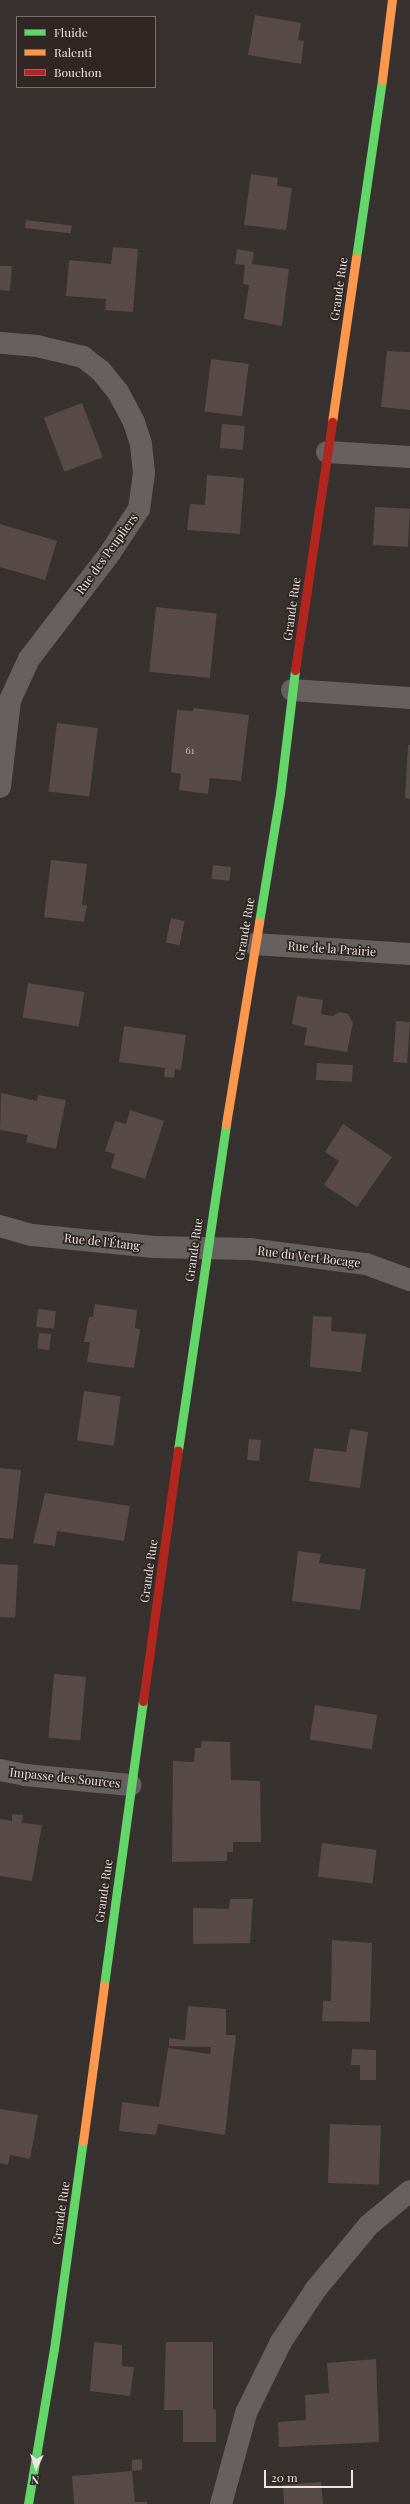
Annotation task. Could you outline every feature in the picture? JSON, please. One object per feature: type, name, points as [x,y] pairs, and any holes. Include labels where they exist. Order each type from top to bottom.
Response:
[{"type":"street","name":"Grande Rue","points":[[28,2504],[54,2349],[206,1247],[254,944],[280,794],[292,690],[386,54],[392,0]]},
{"type":"street","name":"Rue des Peupliers","points":[[0,787],[10,700],[29,659],[110,554],[139,509],[144,473],[141,444],[134,422],[118,392],[100,371],[83,357],[37,346],[1,343]]},
{"type":"street","points":[[327,452],[410,457]]},
{"type":"street","points":[[292,690],[410,698]]},
{"type":"street","name":"Rue de la Prairie","points":[[254,944],[410,954]]},
{"type":"street","name":"Rue de l'Étang","points":[[0,1226],[32,1235],[154,1247],[206,1247]]},
{"type":"street","name":"Rue du Vert Bocage","points":[[206,1247],[250,1250],[366,1264],[410,1280]]},
{"type":"street","name":"Impasse des Sources","points":[[0,1770],[25,1775],[131,1785]]},
{"type":"street","points":[[221,2504],[246,2413],[281,2342],[316,2289],[369,2225],[410,2191]]},
{"type":"building","points":[[255,15],[301,23],[298,40],[304,41],[301,64],[248,55]]},
{"type":"building","points":[[251,174],[278,178],[277,186],[292,188],[286,230],[244,225]]},
{"type":"building","points":[[26,220],[72,226],[71,234],[25,228]]},
{"type":"building","points":[[113,247],[138,249],[133,312],[105,310],[106,299],[66,296],[69,260],[111,264]]},
{"type":"building","points":[[237,249],[254,252],[252,264],[289,269],[282,326],[244,319],[249,285],[243,284],[245,265],[235,264]]},
{"type":"building","points":[[0,266],[12,266],[10,291],[0,290]]},
{"type":"building","points":[[387,351],[410,352],[410,410],[381,407]]},
{"type":"building","points":[[211,359],[249,364],[242,416],[205,412]]},
{"type":"building","points":[[82,403],[103,457],[65,472],[44,418]]},
{"type":"building","points":[[222,424],[245,426],[243,450],[220,448]]},
{"type":"building","points":[[207,475],[244,478],[240,534],[187,530],[190,504],[205,505]]},
{"type":"building","points":[[375,507],[410,509],[408,547],[373,545]]},
{"type":"building","points":[[0,524],[57,541],[45,580],[0,567]]},
{"type":"building","points":[[156,607],[217,613],[210,678],[149,672]]},
{"type":"building","points":[[194,708],[249,715],[241,781],[210,778],[208,794],[179,790],[181,774],[171,772],[177,710],[193,711]]},
{"type":"building","points":[[57,723],[98,728],[89,796],[49,791]]},
{"type":"building","points":[[408,745],[410,745],[410,799],[405,798]]},
{"type":"building","points":[[51,860],[87,864],[82,905],[87,905],[84,922],[44,917]]},
{"type":"building","points":[[213,865],[231,867],[229,881],[212,879]]},
{"type":"building","points":[[171,918],[185,921],[179,945],[166,942]]},
{"type":"building","points":[[28,983],[84,992],[79,1026],[23,1018]]},
{"type":"building","points":[[297,996],[323,1000],[321,1014],[333,1016],[339,1012],[348,1014],[353,1023],[347,1052],[304,1045],[307,1028],[292,1024]]},
{"type":"building","points":[[396,1021],[410,1022],[407,1063],[393,1062]]},
{"type":"building","points":[[124,1026],[186,1035],[181,1070],[175,1069],[174,1078],[164,1077],[165,1068],[119,1062]]},
{"type":"building","points":[[317,1063],[353,1065],[352,1082],[316,1080]]},
{"type":"building","points":[[1,1093],[37,1101],[38,1095],[66,1100],[56,1149],[26,1142],[28,1135],[0,1130]]},
{"type":"building","points":[[130,1110],[164,1121],[145,1179],[111,1168],[115,1154],[105,1151],[115,1121],[126,1124]]},
{"type":"building","points":[[343,1124],[392,1157],[357,1207],[324,1185],[339,1161],[325,1152]]},
{"type":"building","points":[[95,1304],[137,1310],[135,1328],[140,1329],[134,1368],[87,1362],[90,1342],[84,1342],[89,1317],[93,1317]]},
{"type":"building","points":[[38,1309],[56,1311],[54,1329],[36,1327]]},
{"type":"building","points":[[313,1316],[332,1317],[331,1331],[366,1334],[361,1372],[310,1367]]},
{"type":"building","points":[[39,1333],[51,1334],[50,1350],[38,1349]]},
{"type":"building","points":[[84,1391],[121,1396],[114,1446],[77,1441]]},
{"type":"building","points":[[350,1429],[368,1432],[360,1488],[309,1481],[314,1448],[346,1452]]},
{"type":"building","points":[[249,1439],[261,1440],[259,1461],[247,1460]]},
{"type":"building","points":[[0,1468],[21,1470],[13,1539],[0,1538]]},
{"type":"building","points":[[45,1493],[130,1506],[124,1541],[57,1531],[55,1546],[33,1543]]},
{"type":"building","points":[[298,1551],[321,1554],[319,1563],[366,1569],[360,1610],[292,1601]]},
{"type":"building","points":[[0,1564],[18,1565],[15,1618],[0,1617]]},
{"type":"building","points":[[54,1674],[86,1677],[80,1741],[48,1738]]},
{"type":"building","points":[[315,1705],[377,1715],[372,1749],[310,1740]]},
{"type":"building","points":[[202,1741],[230,1742],[231,1780],[260,1781],[261,1842],[233,1842],[233,1852],[227,1852],[227,1861],[172,1862],[173,1761],[194,1762],[195,1748],[201,1748]]},
{"type":"building","points":[[12,1814],[23,1815],[22,1823],[42,1825],[32,1881],[0,1876],[0,1819],[12,1821]]},
{"type":"building","points":[[322,1843],[377,1850],[372,1883],[318,1877]]},
{"type":"building","points":[[230,1899],[253,1899],[250,1943],[193,1944],[193,1908],[229,1909]]},
{"type":"building","points":[[332,1940],[372,1943],[370,2022],[322,2021],[323,2001],[331,2001]]},
{"type":"building","points":[[188,2006],[226,2009],[226,2035],[236,2035],[225,2135],[158,2124],[156,2135],[119,2131],[122,2102],[159,2107],[168,2048],[210,2054],[211,2047],[169,2046],[169,2038],[185,2040]]},
{"type":"building","points":[[352,2049],[376,2050],[376,2080],[360,2080],[360,2065],[351,2065]]},
{"type":"building","points":[[0,2109],[38,2115],[30,2159],[10,2155],[8,2165],[0,2163]]},
{"type":"building","points":[[330,2124],[381,2126],[379,2185],[328,2183]]},
{"type":"building","points":[[94,2342],[122,2345],[122,2366],[134,2367],[130,2396],[90,2391]]},
{"type":"building","points":[[166,2342],[213,2342],[213,2409],[216,2410],[216,2442],[183,2442],[183,2410],[164,2410]]},
{"type":"building","points":[[376,2359],[379,2442],[279,2447],[278,2422],[306,2420],[305,2395],[329,2393],[327,2363]]},
{"type":"building","points":[[142,2459],[142,2470],[132,2471],[132,2460]]},
{"type":"building","points":[[132,2471],[135,2502],[147,2502],[147,2504],[74,2504],[72,2476]]},
{"type":"building","points":[[321,2482],[323,2504],[284,2504],[283,2485]]},
{"type":"traffic: fast","points":[[356,258],[382,80]]},
{"type":"traffic: fast","points":[[259,922],[280,794],[295,670]]},
{"type":"traffic: fast","points":[[178,1450],[226,1124]]},
{"type":"traffic: fast","points":[[104,1985],[143,1701]]},
{"type":"traffic: fast","points":[[28,2504],[54,2349],[83,2141]]},
{"type":"traffic: slow","points":[[382,80],[392,0]]},
{"type":"traffic: slow","points":[[332,422],[356,258]]},
{"type":"traffic: slow","points":[[226,1124],[259,922]]},
{"type":"traffic: slow","points":[[83,2141],[104,1985]]},
{"type":"traffic: jam","points":[[295,670],[332,422]]},
{"type":"traffic: jam","points":[[143,1701],[178,1450]]}]
